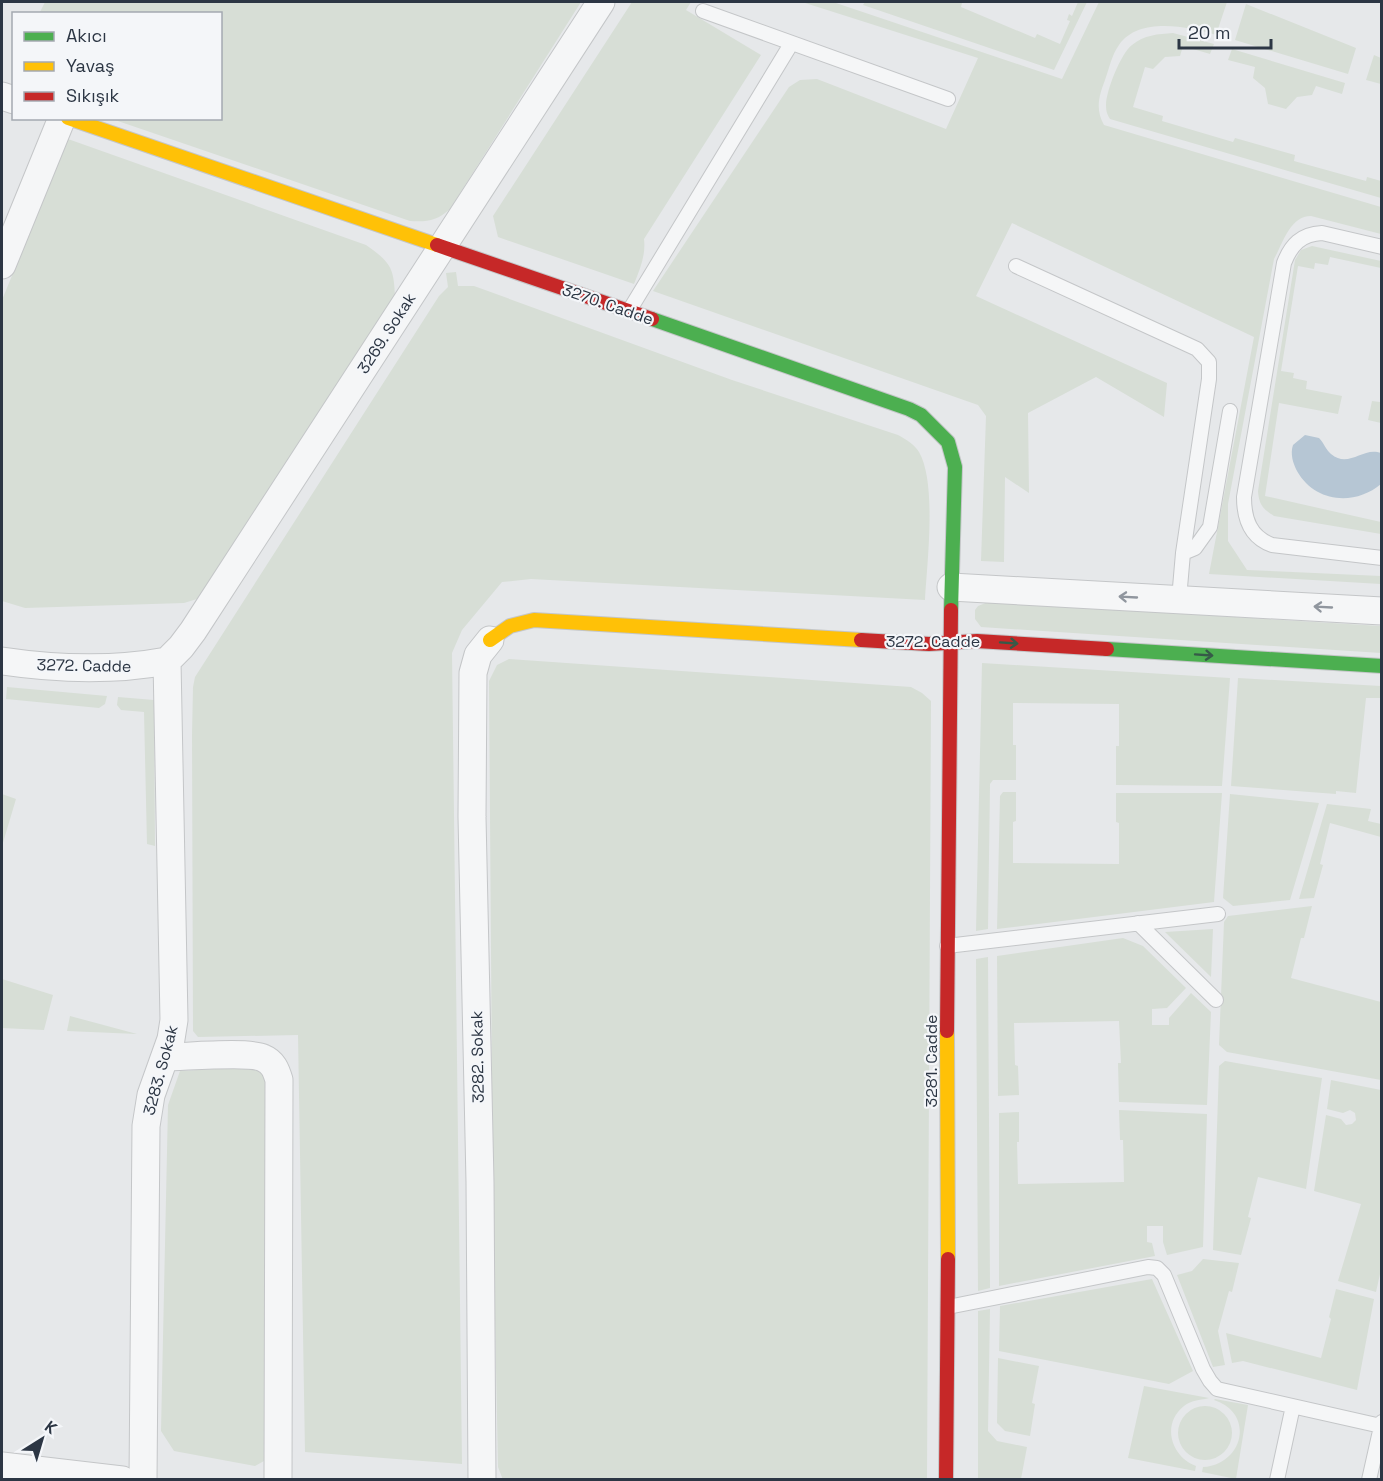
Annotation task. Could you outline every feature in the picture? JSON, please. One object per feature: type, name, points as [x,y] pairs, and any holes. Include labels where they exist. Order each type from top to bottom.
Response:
[{"type":"street","name":"3269. Sokak","points":[[167,661],[193,631],[600,2]]},
{"type":"street","points":[[2,265],[61,120]]},
{"type":"street","name":"3270. Cadde","points":[[74,120],[441,248],[629,310],[909,409],[931,423],[948,442],[955,467],[951,642]]},
{"type":"street","points":[[951,587],[1382,611]]},
{"type":"street","name":"3272. Cadde","points":[[490,639],[503,627],[518,621],[534,620],[929,644],[978,641],[1382,666]]},
{"type":"street","name":"3282. Sokak","points":[[482,1479],[472,806],[473,673],[478,655],[490,639]]},
{"type":"street","name":"3281. Cadde","points":[[946,1479],[947,946],[951,642]]},
{"type":"street","name":"3272. Cadde","points":[[2,661],[100,668],[136,667],[167,661]]},
{"type":"street","name":"3283. Sokak","points":[[143,1479],[146,1126],[151,1095],[171,1039],[174,1020],[167,661]]},
{"type":"street","points":[[165,1057],[254,1055],[272,1064],[277,1071],[279,1080],[278,1479]]},
{"type":"street","points":[[2,1466],[122,1479]]},
{"type":"lane","points":[[703,11],[948,99]]},
{"type":"lane","points":[[629,310],[791,44]]},
{"type":"lane","points":[[1382,247],[1314,233],[1300,238],[1289,251],[1284,263],[1244,497],[1244,508],[1250,528],[1263,542],[1272,546],[1382,558]]},
{"type":"lane","points":[[1016,266],[1197,349],[1209,362],[1209,379],[1183,553],[1179,599]]},
{"type":"lane","points":[[1183,553],[1195,548],[1210,526],[1230,411]]},
{"type":"lane","points":[[947,946],[1218,914]]},
{"type":"lane","points":[[1138,923],[1216,1000]]},
{"type":"lane","points":[[948,1307],[1148,1267],[1157,1268],[1164,1275],[1203,1369],[1212,1384],[1220,1389],[1381,1424],[1369,1479]]},
{"type":"lane","points":[[1277,1479],[1293,1406]]},
{"type":"shaded area","points":[[45,2],[581,2],[450,209],[427,221],[410,221],[115,120],[222,120],[222,12],[40,12]]},
{"type":"shaded area","points":[[632,2],[691,2],[686,10],[761,55],[644,239],[643,256],[634,284],[498,237],[493,216]]},
{"type":"shaded area","points":[[802,2],[833,2],[1062,79],[1099,2],[1227,2],[1216,35],[1165,26],[1139,30],[1128,36],[1119,45],[1113,57],[1100,97],[1101,119],[1104,125],[1381,207],[1381,234],[1311,216],[1304,217],[1292,225],[1274,259],[1228,504],[1228,541],[1247,570],[1381,576],[1381,584],[1209,574],[1254,337],[1012,223],[976,296],[1167,383],[1164,417],[1096,377],[1028,413],[1029,493],[1005,477],[1004,562],[981,561],[986,416],[978,405],[653,291],[789,87],[800,80],[817,79],[946,129],[978,58]]},
{"type":"shaded area","points":[[865,2],[958,2],[962,3],[961,7],[1035,38],[1037,34],[1060,44],[1070,21],[1067,20],[1069,14],[1072,16],[1078,2],[1087,2],[1054,70],[863,5]]},
{"type":"shaded area","points":[[1246,4],[1356,48],[1348,74],[1235,40]]},
{"type":"shaded area","points":[[1173,33],[1214,44],[1210,54],[1183,46],[1180,56],[1165,57],[1153,69],[1145,67],[1133,107],[1163,116],[1162,121],[1233,142],[1235,138],[1295,155],[1294,161],[1366,181],[1367,177],[1381,181],[1381,198],[1110,119],[1106,107],[1109,91],[1119,64],[1128,49],[1146,37]]},
{"type":"shaded area","points":[[1232,49],[1345,83],[1342,94],[1316,86],[1312,95],[1297,97],[1286,109],[1268,104],[1265,88],[1253,78],[1255,67],[1228,60]]},
{"type":"shaded area","points":[[1374,55],[1381,58],[1381,84],[1366,80]]},
{"type":"shaded area","points":[[68,139],[366,245],[381,256],[392,272],[395,296],[207,591],[197,599],[184,603],[25,608],[2,601],[2,300]]},
{"type":"shaded area","points":[[1312,246],[1381,261],[1381,268],[1330,257],[1328,265],[1315,263],[1314,269],[1298,266],[1281,371],[1294,373],[1293,378],[1307,381],[1306,389],[1342,396],[1338,414],[1279,403],[1265,496],[1381,522],[1381,534],[1274,516],[1264,509],[1259,500],[1258,491],[1295,260],[1301,250]]},
{"type":"shaded area","points":[[456,272],[458,286],[474,286],[732,380],[898,435],[915,447],[925,466],[930,524],[925,600],[531,579],[502,582],[462,630],[452,653],[462,1464],[305,1452],[298,1035],[198,1037],[193,1031],[192,735],[195,677],[439,296],[448,287],[446,273]]},
{"type":"shaded area","points":[[1381,392],[1381,423],[1368,420],[1372,401],[1380,402]]},
{"type":"shaded area","points":[[988,602],[1381,626],[1381,653],[981,627],[975,619],[975,610],[978,606]]},
{"type":"shaded area","points":[[509,659],[911,687],[931,701],[927,1479],[503,1480],[498,1467],[493,1219],[489,681],[497,665]]},
{"type":"shaded area","points":[[982,663],[1230,678],[1222,786],[1116,785],[1119,704],[1013,703],[1016,780],[993,780],[990,784],[988,929],[976,931]]},
{"type":"shaded area","points":[[1238,678],[1381,686],[1381,698],[1366,698],[1356,793],[1336,791],[1336,794],[1231,786]]},
{"type":"shaded area","points":[[7,687],[107,696],[105,704],[99,708],[6,699]]},
{"type":"shaded area","points":[[118,697],[154,700],[155,846],[147,844],[144,712],[121,710],[117,705]]},
{"type":"shaded area","points":[[1003,792],[1016,792],[1013,863],[1119,864],[1116,793],[1222,793],[1214,902],[997,929],[1000,796]]},
{"type":"shaded area","points":[[2,794],[16,799],[2,846]]},
{"type":"shaded area","points":[[1230,794],[1319,803],[1290,900],[1233,906],[1223,898]]},
{"type":"shaded area","points":[[1327,804],[1371,809],[1368,821],[1381,824],[1381,837],[1330,823],[1320,864],[1323,865],[1314,898],[1299,899]]},
{"type":"shaded area","points":[[1312,906],[1291,978],[1381,1002],[1381,1080],[1227,1052],[1219,1045],[1224,922],[1228,916]]},
{"type":"shaded area","points":[[1213,929],[1211,977],[1165,932]]},
{"type":"shaded area","points":[[1123,938],[1143,946],[1186,988],[1167,1008],[1152,1009],[1152,1025],[1169,1025],[1169,1018],[1191,993],[1211,1012],[1207,1105],[1119,1102],[1118,1063],[1121,1063],[1119,1021],[1014,1023],[1015,1065],[1018,1066],[1019,1095],[998,1096],[997,956]]},
{"type":"shaded area","points":[[988,957],[990,1288],[978,1291],[976,959]]},
{"type":"shaded area","points":[[2,979],[53,995],[44,1030],[2,1028]]},
{"type":"shaded area","points":[[70,1016],[137,1034],[67,1031]]},
{"type":"shaded area","points":[[1225,1061],[1322,1078],[1306,1189],[1258,1177],[1248,1217],[1251,1218],[1241,1255],[1213,1250],[1219,1066]]},
{"type":"shaded area","points":[[252,1067],[261,1072],[267,1081],[268,1438],[264,1461],[255,1466],[174,1451],[161,1431],[168,1105],[180,1071]]},
{"type":"shaded area","points":[[1331,1080],[1381,1090],[1382,1265],[1376,1292],[1338,1281],[1361,1204],[1314,1191],[1326,1115],[1341,1119],[1346,1125],[1356,1120],[1355,1113],[1350,1110],[1343,1113],[1327,1109]]},
{"type":"shaded area","points":[[1119,1110],[1207,1114],[1203,1247],[1167,1255],[1163,1242],[1163,1226],[1147,1226],[1147,1242],[1152,1243],[1155,1256],[999,1286],[999,1113],[1019,1112],[1018,1184],[1124,1182],[1123,1140],[1120,1140]]},
{"type":"shaded area","points":[[1203,1259],[1239,1263],[1232,1292],[1229,1291],[1218,1331],[1225,1365],[1213,1367],[1177,1275],[1192,1271]]},
{"type":"shaded area","points":[[1152,1279],[1193,1371],[1169,1384],[999,1351],[1000,1306]]},
{"type":"shaded area","points":[[1336,1289],[1374,1299],[1357,1390],[1243,1361],[1232,1363],[1226,1333],[1321,1358]]},
{"type":"shaded area","points":[[990,1309],[988,1431],[997,1441],[1027,1447],[1021,1479],[978,1479],[978,1311]]},
{"type":"shaded area","points":[[998,1358],[1039,1366],[1032,1403],[1035,1404],[1030,1436],[1005,1431],[997,1423]]},
{"type":"shaded area","points":[[1144,1386],[1209,1398],[1193,1401],[1184,1406],[1177,1413],[1171,1431],[1175,1448],[1187,1462],[1196,1466],[1195,1471],[1128,1458]]},
{"type":"shaded area","points":[[1215,1399],[1248,1405],[1236,1479],[1202,1472],[1203,1467],[1217,1464],[1228,1457],[1239,1437],[1239,1426],[1235,1416],[1227,1406]]},
{"type":"shaded area","points":[[1200,1406],[1210,1406],[1220,1410],[1228,1418],[1232,1433],[1228,1448],[1220,1456],[1210,1460],[1200,1460],[1190,1456],[1182,1448],[1178,1438],[1178,1428],[1182,1418],[1190,1410]]},
{"type":"water","points":[[1305,435],[1319,438],[1329,452],[1338,458],[1350,458],[1368,452],[1381,453],[1381,484],[1371,491],[1348,498],[1336,498],[1314,490],[1297,471],[1292,458],[1293,445]]},
{"type":"traffic: fast","points":[[652,319],[921,415],[948,442],[955,467],[951,610]]},
{"type":"traffic: fast","points":[[1107,649],[1382,666]]},
{"type":"traffic: slow","points":[[74,120],[437,245]]},
{"type":"traffic: slow","points":[[490,640],[510,626],[534,620],[861,640]]},
{"type":"traffic: slow","points":[[947,1031],[948,1259]]},
{"type":"traffic: jam","points":[[437,245],[652,319]]},
{"type":"traffic: jam","points":[[947,1031],[951,610]]},
{"type":"traffic: jam","points":[[861,640],[929,644],[977,641],[1107,649]]},
{"type":"traffic: jam","points":[[946,1480],[948,1259]]}]
